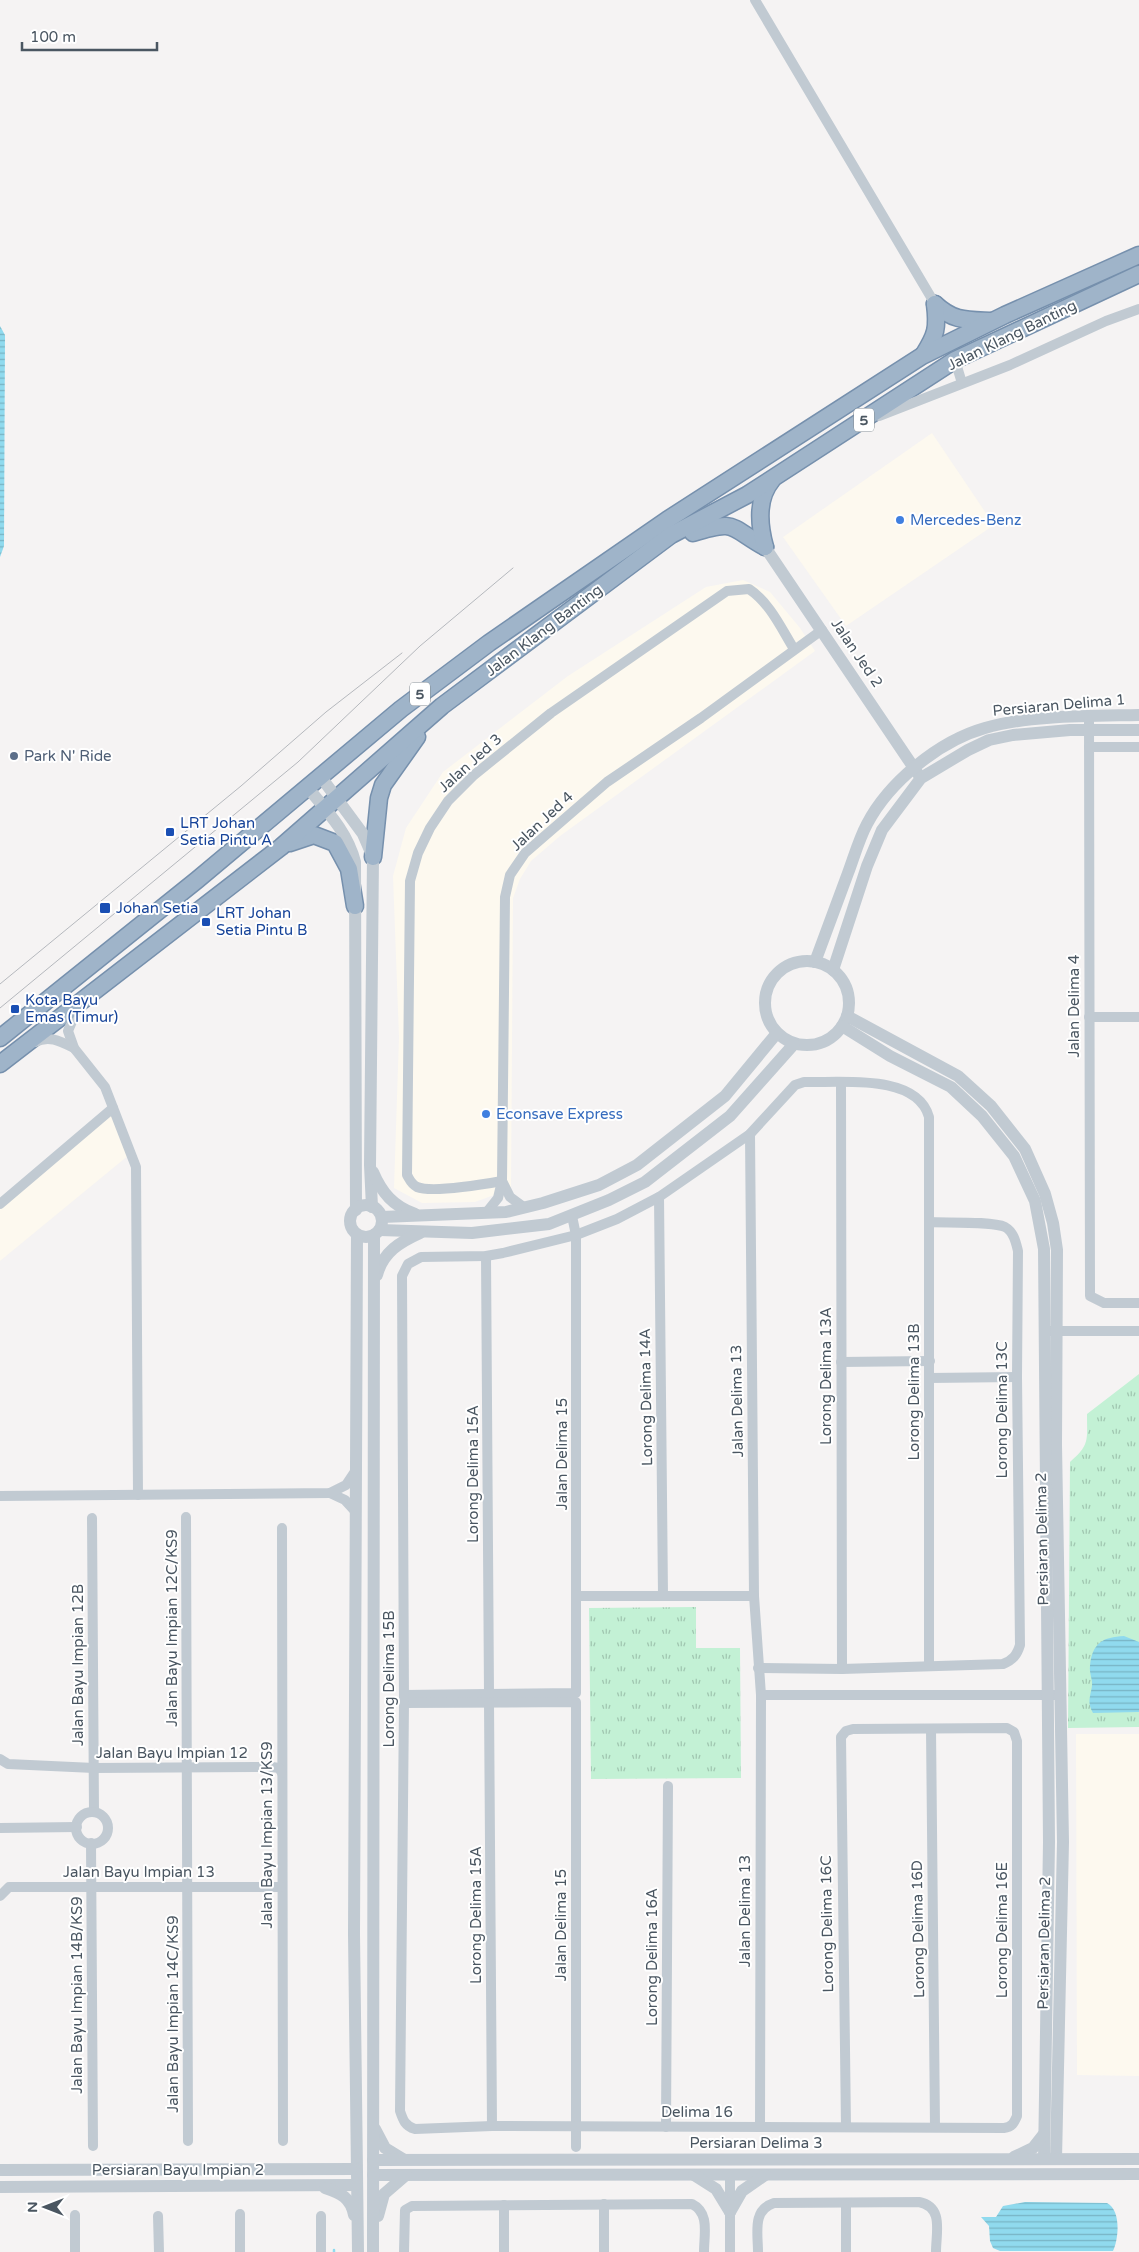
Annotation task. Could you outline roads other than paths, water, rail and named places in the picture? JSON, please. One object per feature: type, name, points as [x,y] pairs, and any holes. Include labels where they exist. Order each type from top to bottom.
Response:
[{"type":"highway","name":"Jalan Klang Banting","points":[[0,1038],[308,788],[401,709],[489,642],[667,520],[922,356],[1139,255]]},
{"type":"highway","points":[[955,360],[958,350],[964,344],[1018,320],[1095,274]]},
{"type":"highway","name":"Jalan Klang Banting","points":[[5,1059],[280,847],[442,706],[672,535],[773,479],[955,360],[1139,274]]},
{"type":"highway","points":[[935,304],[947,316],[962,320],[992,322]]},
{"type":"highway","points":[[922,356],[935,337],[937,322],[935,304]]},
{"type":"highway","points":[[765,547],[761,525],[761,507],[765,490],[773,479]]},
{"type":"highway","points":[[672,535],[725,525],[737,528],[765,547]]},
{"type":"highway","points":[[373,857],[379,798],[383,785],[411,744],[442,706]]},
{"type":"highway","points":[[280,847],[314,835],[335,843],[349,869],[355,906]]},
{"type":"street","points":[[754,0],[935,304]]},
{"type":"street","points":[[854,427],[1010,365],[1106,321],[1139,309]]},
{"type":"street","points":[[955,360],[962,383]]},
{"type":"street","name":"Jalan Jed 2","points":[[765,547],[921,778]]},
{"type":"street","name":"Jalan Jed 3","points":[[502,1181],[473,1186],[425,1188],[416,1186],[407,1175],[410,881],[418,853],[430,828],[461,787],[552,713],[727,591],[749,589],[758,595],[772,612],[794,649]]},
{"type":"street","name":"Jalan Jed 4","points":[[486,1213],[498,1198],[502,1181],[505,897],[510,875],[525,853],[607,782],[701,718],[822,630]]},
{"type":"street","name":"Persiaran Delima 1","points":[[815,962],[867,824],[889,792],[914,766],[961,738],[983,728],[1009,723],[1089,716],[1139,715]]},
{"type":"street","name":"Jalan Delima 4","points":[[1089,716],[1090,1296],[1104,1303],[1139,1303]]},
{"type":"street","name":"Persiaran Delima 1","points":[[833,970],[867,866],[882,830],[921,778],[989,740],[1013,735],[1089,730],[1139,730]]},
{"type":"street","points":[[1089,747],[1139,747]]},
{"type":"street","points":[[321,777],[330,803],[352,849],[355,862],[356,1210],[351,1222],[358,1235],[375,1287]]},
{"type":"street","points":[[308,788],[330,803],[363,834],[373,857],[370,1165],[372,1207]]},
{"type":"street","points":[[803,961],[815,962],[833,970],[842,979],[847,991],[845,1021],[833,1037],[821,1043],[807,1046],[794,1044],[777,1033],[770,1023],[766,1012],[765,1000],[774,977],[782,969],[803,961]]},
{"type":"street","points":[[89,994],[74,1011],[68,1031],[74,1048],[105,1087],[136,1167],[138,1496]]},
{"type":"street","points":[[1089,1017],[1139,1017]]},
{"type":"street","name":"Persiaran Delima 2","points":[[845,1021],[958,1076],[992,1106],[1025,1149],[1045,1194],[1053,1222],[1057,1250],[1050,1331],[1046,1695],[1049,1842],[1050,2161]]},
{"type":"street","points":[[356,1210],[362,1206],[372,1207],[382,1217],[486,1213],[525,1208],[599,1186],[636,1165],[726,1096],[777,1033]]},
{"type":"street","points":[[5,1059],[44,1038],[58,1040],[74,1048]]},
{"type":"street","points":[[358,1235],[368,1237],[377,1233],[424,1231],[472,1233],[549,1224],[572,1216],[645,1182],[730,1116],[794,1044]]},
{"type":"street","points":[[486,1256],[576,1235],[617,1219],[659,1197],[750,1134],[795,1085],[804,1082],[841,1083]]},
{"type":"street","name":"Lorong Delima 13B","points":[[841,1083],[882,1085],[906,1090],[922,1101],[929,1117],[929,1666]]},
{"type":"street","name":"Lorong Delima 13A","points":[[841,1083],[842,1669]]},
{"type":"street","points":[[0,1204],[113,1108]]},
{"type":"street","name":"Jalan Delima 13","points":[[750,1134],[754,1596],[761,1695],[760,2127]]},
{"type":"street","points":[[370,1165],[379,1187],[391,1202],[402,1209],[420,1216]]},
{"type":"street","points":[[502,1181],[510,1197],[525,1208]]},
{"type":"street","points":[[572,1216],[572,1204],[577,1192]]},
{"type":"street","name":"Lorong Delima 14A","points":[[659,1197],[663,1596]]},
{"type":"street","points":[[553,1200],[564,1206],[572,1216]]},
{"type":"street","name":"Jalan Delima 15","points":[[572,1216],[576,1235],[576,2147]]},
{"type":"street","points":[[373,2252],[375,1287],[377,1233],[382,1217]]},
{"type":"street","name":"Lorong Delima 13C","points":[[929,1222],[994,1225],[1006,1228],[1015,1239],[1018,1252],[1016,1377],[1020,1644],[1018,1654],[1011,1661],[1003,1664],[929,1666]]},
{"type":"street","points":[[375,1287],[380,1265],[395,1245],[424,1231]]},
{"type":"street","points":[[358,1235],[354,1934],[358,2252]]},
{"type":"street","name":"Lorong Delima 15B","points":[[400,2111],[404,1699],[402,1276],[408,1264],[421,1258],[486,1256]]},
{"type":"street","name":"Lorong Delima 15A","points":[[486,1256],[492,2126]]},
{"type":"street","points":[[1050,1331],[1139,1330]]},
{"type":"street","name":"Persiaran Delima 2","points":[[1050,1331],[1062,1695],[1062,1842],[1050,2134]]},
{"type":"street","points":[[841,1362],[930,1362]]},
{"type":"street","points":[[929,1378],[1016,1377]]},
{"type":"street","points":[[0,1496],[330,1493],[346,1485],[357,1468]]},
{"type":"street","points":[[330,1493],[345,1500],[356,1512]]},
{"type":"street","name":"Jalan Bayu Impian 12C/KS9","points":[[186,1517],[188,1886]]},
{"type":"street","name":"Jalan Bayu Impian 12B","points":[[92,1518],[94,1812]]},
{"type":"street","name":"Jalan Bayu Impian 13/KS9","points":[[282,1528],[281,1888],[283,2141]]},
{"type":"street","points":[[577,1596],[754,1596]]},
{"type":"street","points":[[758,1668],[842,1669],[929,1666]]},
{"type":"street","points":[[761,1695],[1062,1695]]},
{"type":"street","points":[[404,1699],[576,1698]]},
{"type":"street","name":"Lorong Delima 16E","points":[[931,1729],[1007,1728],[1014,1732],[1017,1740],[1017,2116],[1015,2123],[1004,2128]]},
{"type":"street","name":"Lorong Delima 16C","points":[[846,2127],[839,1748],[843,1733],[853,1729],[931,1729]]},
{"type":"street","name":"Lorong Delima 16D","points":[[931,1729],[935,2127]]},
{"type":"street","name":"Jalan Bayu Impian 12","points":[[0,1759],[8,1764],[94,1768],[188,1769],[272,1767],[279,1768],[282,1772]]},
{"type":"street","name":"Lorong Delima 16A","points":[[666,2127],[668,1786]]},
{"type":"street","points":[[94,1812],[104,1818],[108,1829],[102,1839],[91,1843],[82,1839],[76,1827],[82,1816],[94,1812]]},
{"type":"street","points":[[0,1828],[76,1827]]},
{"type":"street","name":"Jalan Bayu Impian 14B/KS9","points":[[91,1843],[93,2146]]},
{"type":"street","name":"Jalan Bayu Impian 13","points":[[0,1896],[9,1887],[188,1886],[281,1888]]},
{"type":"street","name":"Jalan Bayu Impian 14C/KS9","points":[[188,1886],[188,2141]]},
{"type":"street","name":"Delima 16","points":[[400,2111],[406,2124],[415,2129],[492,2126],[576,2128],[1004,2128]]},
{"type":"street","points":[[373,2124],[385,2148],[405,2160]]},
{"type":"street","points":[[1010,2159],[1033,2148],[1050,2134],[1066,2149],[1081,2159]]},
{"type":"street","points":[[336,2169],[347,2162],[356,2144]]},
{"type":"street","points":[[553,2160],[576,2147],[592,2160]]},
{"type":"street","name":"Persiaran Delima 3","points":[[373,2160],[1010,2159],[1050,2161],[1139,2159]]},
{"type":"street","points":[[716,2160],[730,2174]]},
{"type":"street","points":[[730,2252],[730,2174],[743,2160]]},
{"type":"street","points":[[1036,2174],[1050,2161],[1064,2174]]},
{"type":"street","name":"Persiaran Bayu Impian 2","points":[[0,2170],[356,2169]]},
{"type":"street","points":[[694,2174],[716,2189],[730,2212]]},
{"type":"street","points":[[730,2212],[742,2191],[765,2174]]},
{"type":"street","name":"Persiaran Delima 3","points":[[373,2175],[1139,2174]]},
{"type":"street","points":[[373,2237],[384,2194],[406,2175]]},
{"type":"street","points":[[316,2185],[338,2192],[349,2201],[358,2237]]},
{"type":"street","name":"Persiaran Bayu Impian 2","points":[[0,2187],[357,2185]]},
{"type":"street","points":[[758,2252],[758,2216],[766,2206],[774,2204],[919,2202],[934,2208],[936,2215],[936,2252]]},
{"type":"street","points":[[846,2203],[846,2252]]},
{"type":"street","points":[[604,2204],[604,2252]]},
{"type":"street","points":[[404,2252],[405,2210],[408,2207],[420,2205],[604,2204],[692,2204],[700,2209],[704,2217],[704,2252]]},
{"type":"street","points":[[504,2205],[504,2252]]},
{"type":"street","points":[[240,2214],[240,2252]]},
{"type":"street","points":[[75,2215],[75,2252]]},
{"type":"street","points":[[158,2216],[159,2252]]},
{"type":"street","points":[[322,2216],[322,2252]]},
{"type":"water","points":[[0,326],[5,335],[4,546],[0,557]]},
{"type":"water","points":[[1124,1636],[1139,1642],[1139,1712],[1093,1713],[1090,1706],[1092,1684],[1090,1666],[1093,1652],[1105,1640]]},
{"type":"water","points":[[1025,2202],[1107,2203],[1115,2212],[1118,2225],[1117,2239],[1113,2251],[1000,2251],[993,2248],[990,2241],[989,2226],[981,2217],[996,2217],[1003,2206]]},
{"type":"tram line","points":[[0,1008],[298,762],[420,646],[513,568]]},
{"type":"tram line","points":[[0,984],[241,786],[326,712],[402,653]]},
{"type":"place","name":"Mercedes-Benz","points":[[900,520]]},
{"type":"place","name":"Park N' Ride","points":[[14,756]]},
{"type":"place","name":"LRT Johan Setia Pintu A","points":[[170,832]]},
{"type":"place","name":"Johan Setia","points":[[105,908]]},
{"type":"place","name":"LRT Johan Setia Pintu B","points":[[206,922]]},
{"type":"place","name":"Kota Bayu Emas (Timur)","points":[[15,1009]]},
{"type":"place","name":"Econsave Express","points":[[486,1114]]}]
